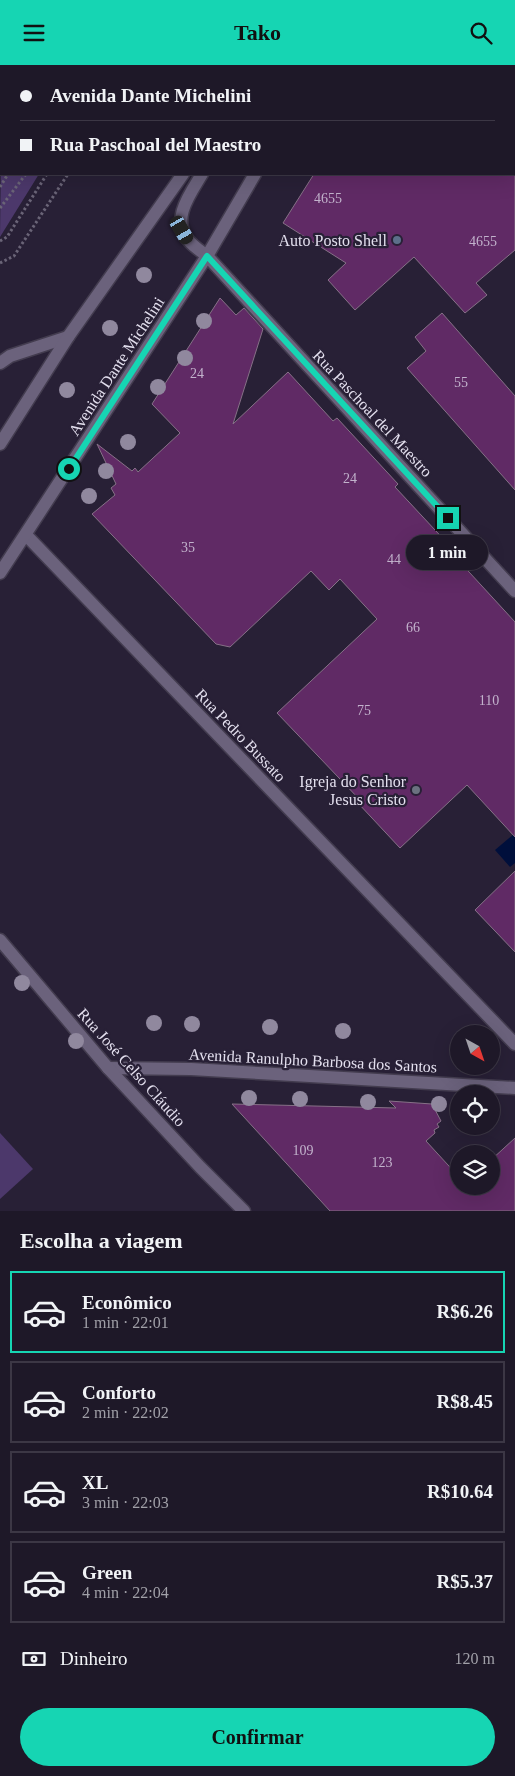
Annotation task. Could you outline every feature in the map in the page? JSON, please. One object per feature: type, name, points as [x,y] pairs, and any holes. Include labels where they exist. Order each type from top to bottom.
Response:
[{"type":"street","points":[[0,444],[68,337],[183,175]]},
{"type":"street","name":"Rua Paschoal del Maestro","points":[[201,175],[181,214],[180,224],[188,241],[207,256],[515,591]]},
{"type":"street","name":"Avenida Dante Michelini","points":[[0,573],[207,256],[254,175]]},
{"type":"street","points":[[0,363],[10,356],[68,337]]},
{"type":"street","name":"Rua Pedro Bussato","points":[[26,535],[515,1044]]},
{"type":"street","name":"Rua José Celso Cláudio","points":[[0,940],[108,1068],[200,1167],[244,1211]]},
{"type":"street","name":"Avenida Ranulpho Barbosa dos Santos","points":[[108,1068],[191,1069],[515,1088]]},
{"type":"path","points":[[0,187],[7,175]]},
{"type":"path","points":[[0,208],[25,175]]},
{"type":"path","points":[[0,241],[7,237],[46,175]]},
{"type":"path","points":[[0,263],[14,256],[67,175]]},
{"type":"shaded area","points":[[1,175],[38,175],[0,237]]},
{"type":"shaded area","points":[[0,1133],[33,1169],[0,1199]]},
{"type":"water","points":[[515,833],[515,863],[510,867],[495,850]]},
{"type":"building","points":[[313,175],[515,175],[515,250],[476,283],[487,295],[465,313],[414,257],[355,310],[328,280],[346,263],[283,223]]},
{"type":"building","points":[[220,298],[236,315],[244,308],[263,329],[233,424],[288,372],[333,421],[337,418],[398,484],[395,487],[449,545],[447,548],[515,622],[515,837],[467,785],[400,848],[357,802],[360,800],[277,713],[377,619],[340,579],[329,590],[311,571],[230,647],[216,644],[92,514],[115,495],[111,488],[116,484],[97,444],[132,471],[135,468],[138,472],[180,433],[152,404]]},
{"type":"building","points":[[442,313],[515,396],[515,490],[407,368],[426,351],[415,337]]},
{"type":"building","points":[[515,871],[515,952],[475,910]]},
{"type":"building","points":[[389,1101],[432,1104],[441,1121],[437,1124],[439,1127],[434,1130],[435,1133],[426,1141],[450,1167],[450,1195],[500,1195],[500,1152],[515,1138],[515,1211],[330,1211],[232,1104],[396,1108]]},
{"type":"place","name":"Auto Posto Shell","points":[[397,240]]},
{"type":"place","name":"Igreja do Senhor Jesus Cristo","points":[[416,790]]},
{"type":"route","points":[[69,469],[207,256],[448,518]]}]
